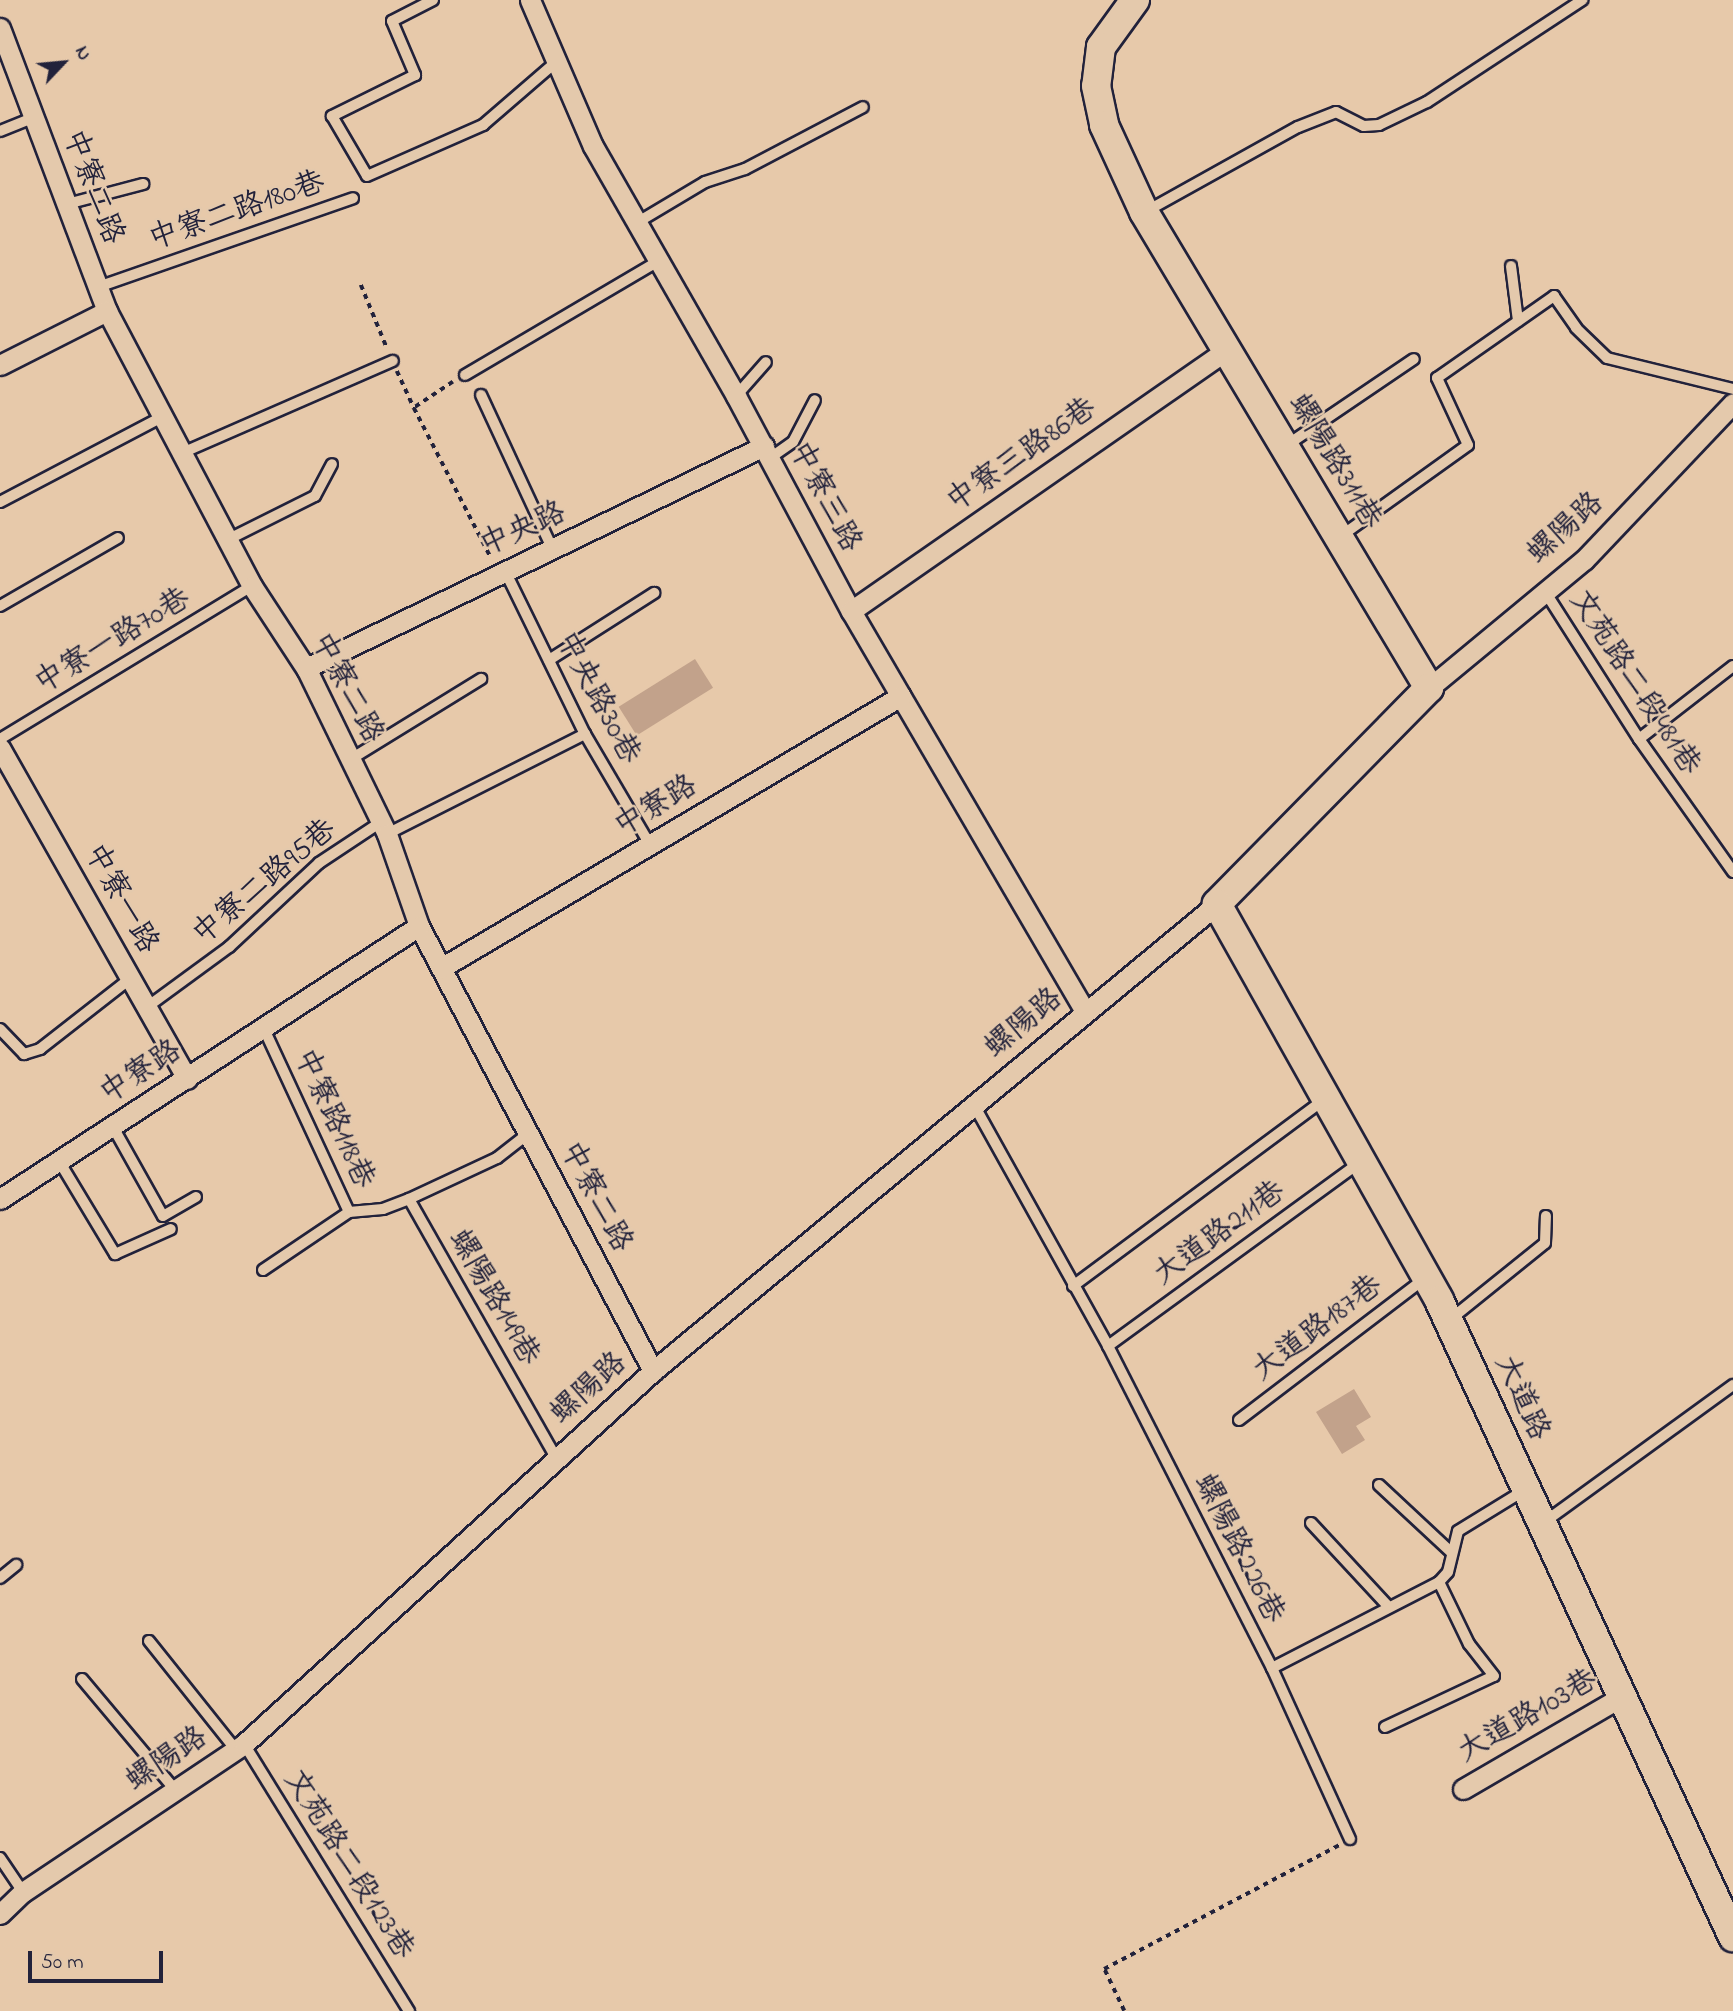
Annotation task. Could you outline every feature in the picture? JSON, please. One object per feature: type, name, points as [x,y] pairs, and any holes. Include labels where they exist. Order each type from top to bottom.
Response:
[{"type":"street","name":"中寮三路","points":[[530,0],[593,146],[736,396],[851,611],[1085,1013]]},
{"type":"street","name":"螺陽路311巷","points":[[1135,0],[1101,47],[1096,86],[1104,125],[1144,212],[1429,688]]},
{"type":"street","name":"中寮二路","points":[[0,28],[107,311],[252,586],[306,668],[384,828],[419,926],[653,1371]]},
{"type":"street","points":[[0,365],[107,311]]},
{"type":"street","name":"中寮三路86巷","points":[[851,611],[1227,350]]},
{"type":"street","name":"螺陽路","points":[[1429,688],[1544,590],[1584,560],[1733,403]]},
{"type":"street","name":"中央路","points":[[306,668],[502,572],[554,551],[767,452]]},
{"type":"street","points":[[1217,904],[1429,688]]},
{"type":"street","name":"中寮路","points":[[441,968],[901,696]]},
{"type":"street","name":"中寮一路","points":[[0,748],[187,1079]]},
{"type":"street","name":"螺陽路","points":[[0,1914],[23,1892],[240,1747],[653,1371],[1217,904]]},
{"type":"street","name":"大道路","points":[[1217,904],[1448,1320],[1733,1937]]},
{"type":"street","name":"中寮路","points":[[0,1199],[419,926]]},
{"type":"street","name":"大道路103巷","points":[[1463,1789],[1623,1696]]},
{"type":"lane","points":[[433,0],[392,20],[415,75],[332,116],[367,176],[483,125],[556,62]]},
{"type":"lane","points":[[1144,212],[1298,127],[1336,112],[1363,126],[1379,125],[1427,102],[1582,0]]},
{"type":"lane","points":[[638,222],[705,182],[745,169],[863,107]]},
{"type":"lane","points":[[0,131],[33,117]]},
{"type":"lane","points":[[67,204],[143,184]]},
{"type":"lane","name":"中寮二路180巷","points":[[98,287],[353,198]]},
{"type":"lane","points":[[465,375],[660,260]]},
{"type":"lane","points":[[1511,266],[1518,321]]},
{"type":"lane","points":[[1341,537],[1468,445],[1437,378],[1555,296],[1576,328],[1607,358],[1733,389]]},
{"type":"lane","points":[[1286,446],[1414,359]]},
{"type":"lane","points":[[182,453],[393,361]]},
{"type":"lane","points":[[736,396],[766,362]]},
{"type":"lane","points":[[481,395],[554,551]]},
{"type":"lane","points":[[767,452],[793,442],[815,400]]},
{"type":"lane","points":[[0,502],[164,416]]},
{"type":"lane","points":[[227,540],[315,496],[332,464]]},
{"type":"lane","points":[[0,606],[118,538]]},
{"type":"lane","name":"中央路30巷","points":[[502,572],[585,734],[650,845]]},
{"type":"lane","name":"中寮一路70巷","points":[[0,739],[252,586]]},
{"type":"lane","name":"文苑路二段481巷","points":[[1544,590],[1639,739],[1733,872]]},
{"type":"lane","points":[[549,660],[654,593]]},
{"type":"lane","points":[[1639,739],[1733,666]]},
{"type":"lane","points":[[351,759],[481,678]]},
{"type":"lane","name":"中寮二路95巷","points":[[147,1007],[229,947],[319,863],[384,828],[585,734]]},
{"type":"lane","points":[[0,1029],[24,1054],[40,1049],[131,978]]},
{"type":"lane","name":"中寮路118巷","points":[[263,1270],[349,1212],[264,1029]]},
{"type":"lane","points":[[1073,1286],[1326,1098]]},
{"type":"lane","name":"螺陽路226巷","points":[[974,1104],[1108,1346],[1272,1668],[1350,1839]]},
{"type":"lane","points":[[113,1127],[163,1216],[196,1197]]},
{"type":"lane","points":[[349,1212],[383,1209],[409,1199],[497,1158],[529,1133]]},
{"type":"lane","points":[[59,1161],[115,1254],[171,1229]]},
{"type":"lane","name":"大道路211巷","points":[[1108,1346],[1361,1161]]},
{"type":"lane","name":"螺陽路149巷","points":[[409,1199],[556,1459]]},
{"type":"lane","points":[[1448,1320],[1545,1243],[1546,1216]]},
{"type":"lane","name":"大道路187巷","points":[[1238,1420],[1426,1277]]},
{"type":"lane","points":[[1543,1523],[1733,1385]]},
{"type":"lane","points":[[1379,1485],[1452,1553]]},
{"type":"lane","points":[[1272,1668],[1387,1605],[1439,1582],[1448,1572],[1458,1531],[1527,1489]]},
{"type":"lane","points":[[1311,1523],[1387,1605]]},
{"type":"lane","points":[[0,1577],[16,1565]]},
{"type":"lane","points":[[1385,1727],[1494,1676],[1469,1644],[1439,1582]]},
{"type":"lane","name":"文苑路二段123巷","points":[[149,1641],[240,1747],[409,2011]]},
{"type":"lane","points":[[82,1679],[175,1790]]},
{"type":"lane","points":[[0,1858],[23,1892]]},
{"type":"path","points":[[465,375],[414,408],[502,572]]},
{"type":"path","points":[[1124,2011],[1104,1969],[1350,1839]]},
{"type":"building","points":[[695,659],[713,688],[637,736],[619,707]]},
{"type":"building","points":[[1354,1389],[1371,1417],[1356,1426],[1365,1440],[1342,1454],[1316,1412]]}]
